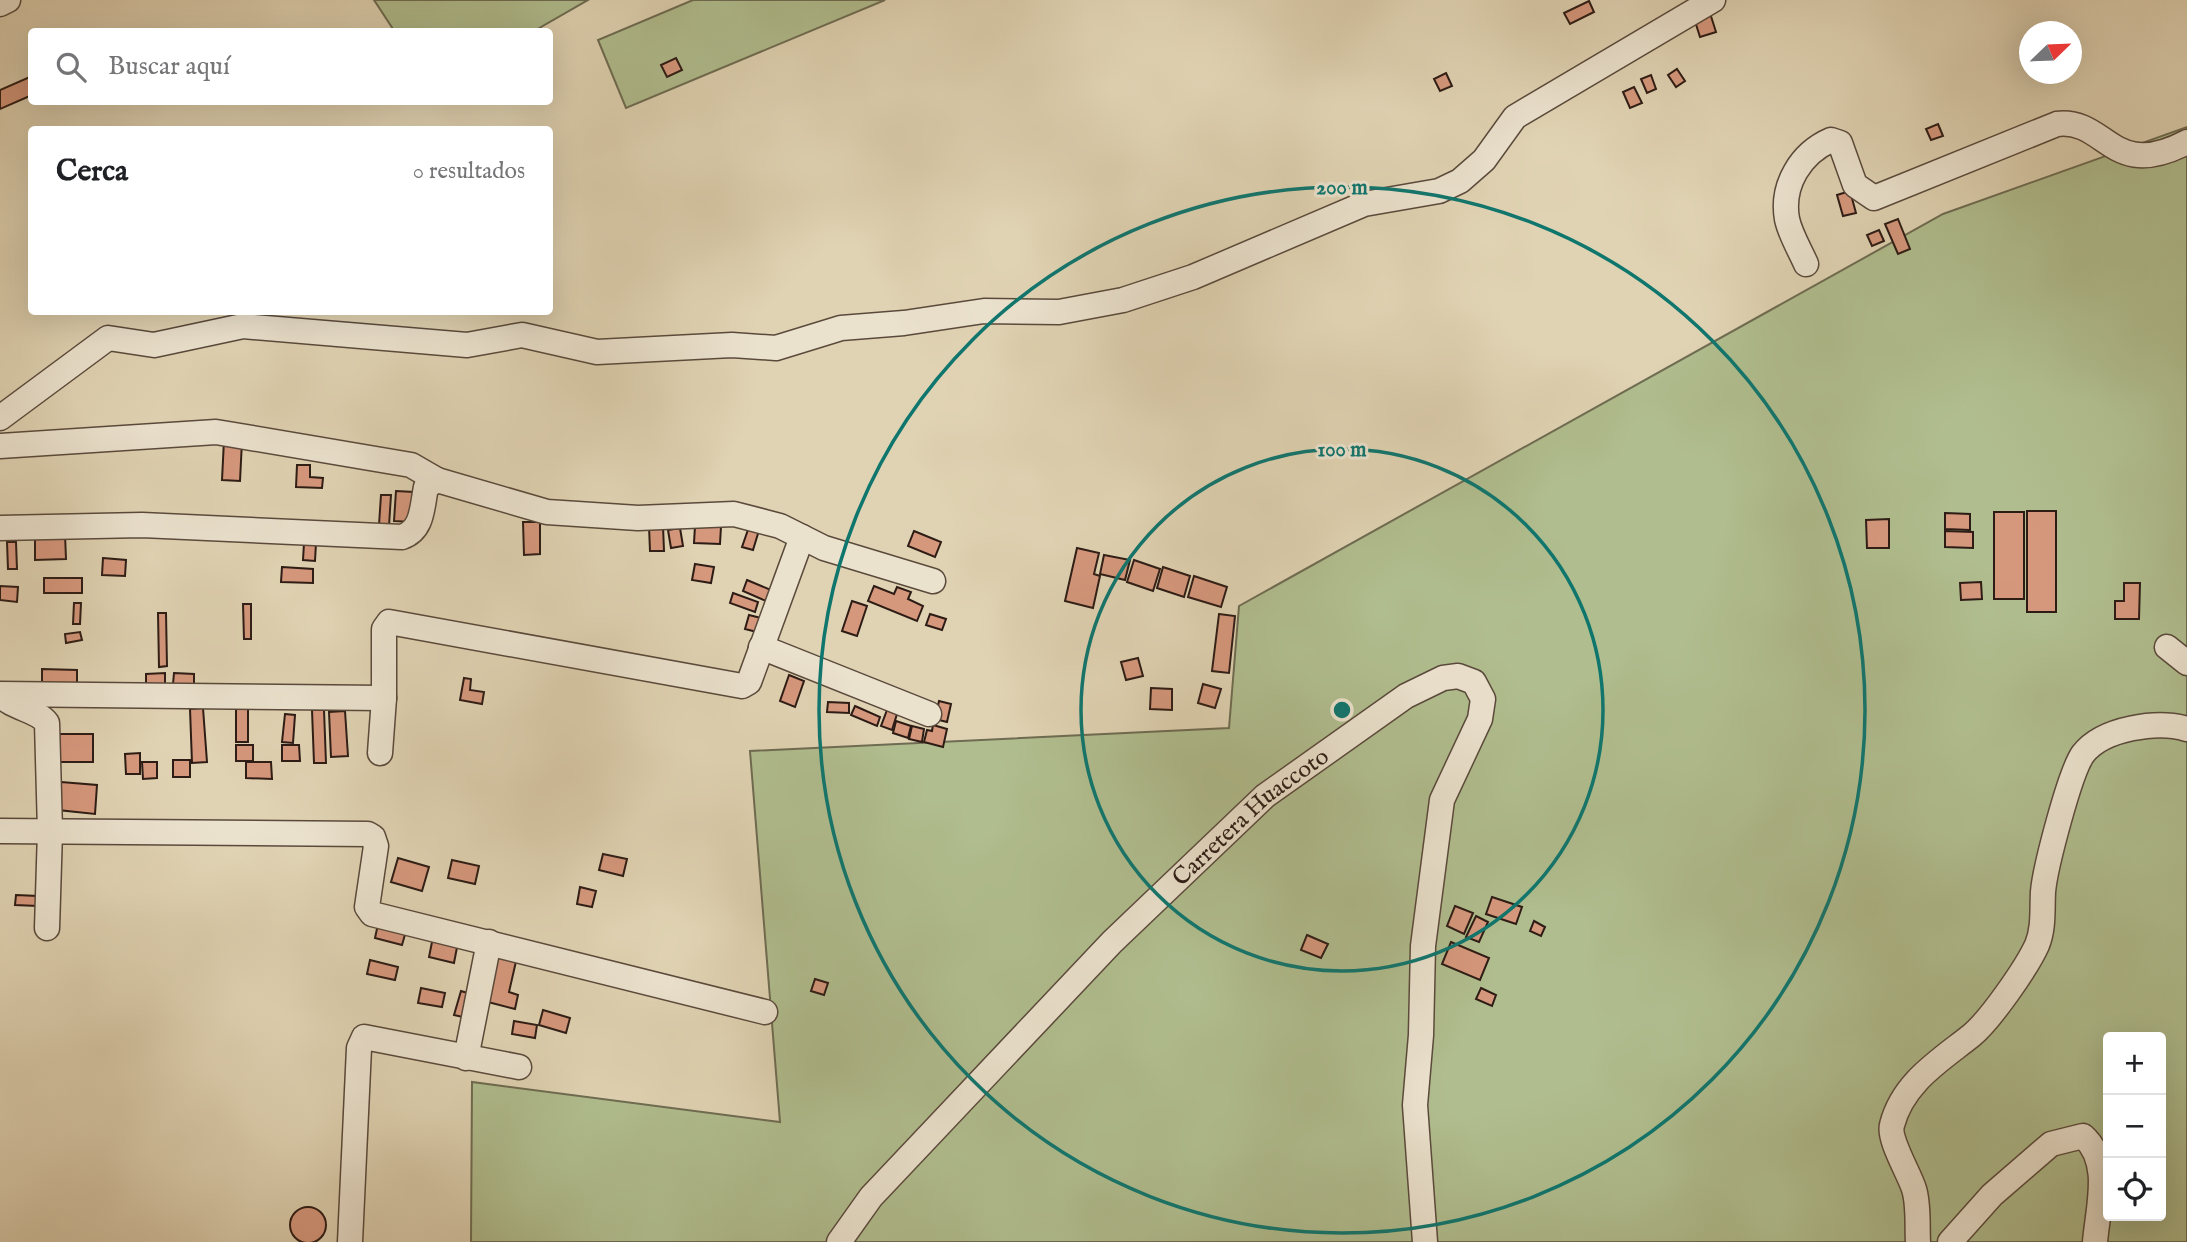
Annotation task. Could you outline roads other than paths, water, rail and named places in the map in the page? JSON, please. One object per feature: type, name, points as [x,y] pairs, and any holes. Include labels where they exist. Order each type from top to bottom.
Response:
[{"type":"street","points":[[0,4],[8,0]]},
{"type":"street","points":[[0,418],[108,338],[154,345],[243,326],[284,327],[467,345],[522,335],[597,352],[732,345],[776,348],[841,328],[904,323],[984,311],[1059,312],[1123,300],[1193,278],[1364,204],[1439,191],[1460,181],[1484,160],[1515,117],[1713,0]]},
{"type":"street","points":[[1807,264],[1787,219],[1787,196],[1805,155],[1831,140],[1840,143],[1855,185],[1874,198],[2057,124],[2074,124],[2112,148],[2133,156],[2187,142]]},
{"type":"street","points":[[0,446],[216,432],[411,465],[437,480],[547,512],[638,518],[734,514],[780,526],[824,548],[933,581]]},
{"type":"street","points":[[0,528],[142,525],[402,537],[412,534],[419,524],[426,487],[437,480]]},
{"type":"street","points":[[380,752],[384,698],[384,629],[389,622],[742,686],[749,682],[802,537]]},
{"type":"street","points":[[2167,646],[2187,663]]},
{"type":"street","points":[[761,647],[929,713]]},
{"type":"street","name":"Carretera Huaccoto","points":[[839,1242],[871,1197],[1112,942],[1265,796],[1406,696],[1443,678],[1458,676],[1475,682],[1483,699],[1480,719],[1442,800],[1423,946],[1421,1035],[1415,1104],[1425,1242]]},
{"type":"street","points":[[0,694],[384,698]]},
{"type":"street","points":[[0,694],[7,702],[41,716],[47,723],[50,831],[47,928]]},
{"type":"street","points":[[1918,1242],[1916,1193],[1894,1142],[1891,1129],[1894,1118],[1919,1078],[1940,1056],[1973,1034],[1999,1003],[2037,944],[2043,921],[2046,865],[2083,755],[2098,742],[2120,732],[2173,724],[2187,729]]},
{"type":"street","points":[[0,831],[368,834],[373,837],[376,846],[369,913],[765,1012]]},
{"type":"street","points":[[466,1058],[489,942]]},
{"type":"street","points":[[350,1242],[360,1041],[369,1036],[519,1067]]},
{"type":"street","points":[[1950,1242],[1992,1195],[2050,1144],[2082,1136],[2099,1155],[2101,1170],[2095,1242]]}]
